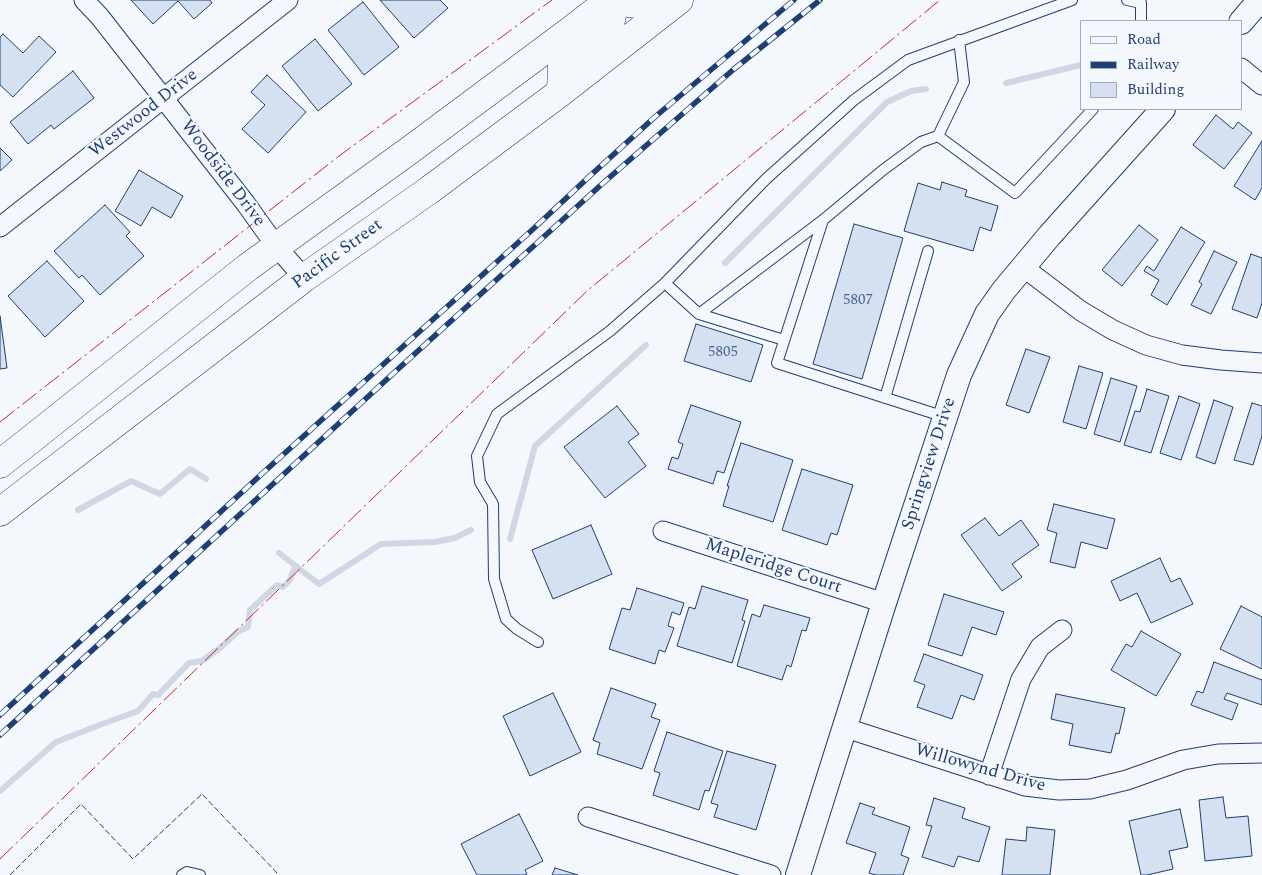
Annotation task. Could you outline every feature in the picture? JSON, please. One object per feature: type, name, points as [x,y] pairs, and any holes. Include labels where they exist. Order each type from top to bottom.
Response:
[{"type":"main road","points":[[0,464],[276,246],[434,132],[610,0]]},
{"type":"main road","points":[[561,92],[562,66],[610,25],[615,0]]},
{"type":"main road","points":[[624,0],[637,4],[648,0]]},
{"type":"main road","name":"Pacific Street","points":[[0,512],[304,278],[428,191],[561,92],[679,0]]},
{"type":"street","name":"Woodside Drive","points":[[84,0],[100,17],[164,98],[276,246],[304,278]]},
{"type":"street","name":"Westwood Drive","points":[[0,227],[288,0]]},
{"type":"street","points":[[1242,21],[1260,0]]},
{"type":"street","points":[[1242,69],[1262,85]]},
{"type":"street","name":"Springview Drive","points":[[798,875],[884,603],[959,375],[987,314],[1004,290],[1063,220],[1162,110]]},
{"type":"street","points":[[1023,267],[1081,311],[1113,330],[1146,345],[1182,355],[1262,363]]},
{"type":"street","name":"Mapleridge Court","points":[[663,532],[884,603]]},
{"type":"street","points":[[990,775],[1021,679],[1040,648],[1062,630]]},
{"type":"street","name":"Willowynd Drive","points":[[846,728],[1025,786],[1059,790],[1090,789],[1126,780],[1183,760],[1218,754],[1262,753]]},
{"type":"street","points":[[588,817],[772,875]]},
{"type":"lane","points":[[538,642],[517,629],[506,619],[494,579],[493,504],[480,482],[477,456],[497,414],[610,331],[665,283],[766,179],[854,100],[908,60],[958,40],[1072,0]]},
{"type":"lane","points":[[1127,0],[1142,1],[1141,20]]},
{"type":"lane","points":[[699,314],[823,220],[883,170],[921,142],[938,136],[964,82],[958,40]]},
{"type":"lane","points":[[938,136],[1015,193],[1093,110]]},
{"type":"lane","points":[[823,220],[777,363],[945,417]]},
{"type":"lane","points":[[885,398],[928,251]]},
{"type":"lane","points":[[665,283],[699,314],[784,340]]},
{"type":"lane","points":[[182,875],[186,872],[200,875]]},
{"type":"building","points":[[131,0],[210,0],[212,3],[194,19],[178,1],[153,24]]},
{"type":"building","points":[[380,0],[440,0],[448,8],[414,38]]},
{"type":"building","points":[[363,2],[399,47],[364,75],[328,30]]},
{"type":"building","points":[[3,34],[23,53],[39,36],[56,52],[13,97],[0,85],[0,37]]},
{"type":"building","points":[[315,39],[352,84],[318,111],[282,66]]},
{"type":"building","points":[[73,71],[94,98],[54,129],[51,125],[28,144],[10,122]]},
{"type":"building","points":[[267,75],[306,112],[268,153],[242,129],[265,105],[251,92]]},
{"type":"building","points":[[1216,115],[1233,129],[1238,122],[1252,133],[1224,169],[1193,145]]},
{"type":"building","points":[[1262,141],[1262,188],[1255,200],[1234,186]]},
{"type":"building","points":[[0,148],[12,160],[0,171]]},
{"type":"building","points":[[139,170],[183,196],[171,218],[152,207],[141,226],[115,211]]},
{"type":"building","points":[[942,182],[967,190],[965,196],[998,206],[991,231],[980,227],[973,251],[904,231],[918,183],[940,190]]},
{"type":"building","points":[[105,205],[130,232],[126,236],[144,256],[100,295],[82,275],[79,278],[54,251]]},
{"type":"building","points":[[854,224],[903,238],[862,379],[813,364]]},
{"type":"building","points":[[1139,225],[1158,240],[1122,286],[1102,270]]},
{"type":"building","points":[[1181,227],[1205,242],[1167,305],[1151,295],[1159,280],[1144,271],[1147,266],[1154,271]]},
{"type":"building","points":[[1214,251],[1237,262],[1211,314],[1191,305],[1202,284],[1199,282]]},
{"type":"building","points":[[1251,254],[1262,258],[1262,303],[1257,318],[1232,309]]},
{"type":"building","points":[[47,261],[84,301],[45,337],[8,296]]},
{"type":"building","points":[[0,316],[7,368],[0,369]]},
{"type":"building","points":[[696,324],[763,345],[751,382],[684,361]]},
{"type":"building","points":[[1026,349],[1050,357],[1029,413],[1006,405]]},
{"type":"building","points":[[1079,366],[1103,373],[1086,429],[1063,422]]},
{"type":"building","points":[[1111,378],[1137,386],[1120,442],[1094,434]]},
{"type":"building","points":[[1147,389],[1169,396],[1151,453],[1124,445],[1135,411],[1140,412]]},
{"type":"building","points":[[1179,396],[1200,404],[1181,460],[1160,453]]},
{"type":"building","points":[[1214,400],[1233,407],[1215,464],[1196,457]]},
{"type":"building","points":[[1252,403],[1262,406],[1262,436],[1253,465],[1234,460]]},
{"type":"building","points":[[691,405],[741,422],[724,473],[717,471],[713,484],[668,469],[672,457],[678,459],[683,444],[678,442]]},
{"type":"building","points":[[617,406],[639,434],[628,442],[646,466],[605,498],[564,447]]},
{"type":"building","points":[[741,443],[793,460],[773,522],[723,506],[729,486],[727,486]]},
{"type":"building","points":[[802,469],[853,485],[837,535],[831,533],[827,545],[782,530]]},
{"type":"building","points":[[1054,504],[1115,519],[1107,549],[1081,542],[1075,568],[1050,562],[1057,533],[1047,530]]},
{"type":"building","points":[[985,518],[999,536],[1021,520],[1039,545],[1012,564],[1022,577],[1002,591],[961,535]]},
{"type":"building","points":[[591,525],[612,574],[553,599],[532,550]]},
{"type":"building","points":[[1160,558],[1171,582],[1180,578],[1193,604],[1151,623],[1137,593],[1120,601],[1111,581]]},
{"type":"building","points":[[702,586],[748,600],[742,620],[745,621],[732,663],[677,646],[689,607],[695,609]]},
{"type":"building","points":[[637,588],[684,603],[680,615],[672,612],[668,626],[674,628],[665,652],[659,650],[655,664],[609,649],[622,608],[630,610]]},
{"type":"building","points":[[944,594],[1004,612],[996,635],[972,627],[962,656],[928,645]]},
{"type":"building","points":[[764,605],[810,618],[806,631],[802,630],[791,667],[787,665],[782,680],[737,666],[752,614],[760,617]]},
{"type":"building","points":[[1241,606],[1262,617],[1262,669],[1220,649]]},
{"type":"building","points":[[1141,631],[1181,654],[1156,696],[1111,670],[1126,644],[1132,647]]},
{"type":"building","points":[[924,654],[983,675],[974,700],[961,695],[952,719],[917,707],[925,685],[914,681]]},
{"type":"building","points":[[1214,662],[1262,680],[1262,705],[1227,693],[1224,699],[1238,704],[1232,720],[1191,705],[1197,691],[1203,693]]},
{"type":"building","points":[[611,688],[656,704],[651,717],[660,720],[642,769],[597,754],[600,743],[593,740]]},
{"type":"building","points":[[553,693],[581,752],[530,776],[503,716]]},
{"type":"building","points":[[1056,694],[1125,708],[1119,734],[1116,733],[1111,753],[1069,745],[1073,724],[1051,719]]},
{"type":"building","points":[[667,732],[723,751],[709,791],[705,790],[699,810],[653,795],[660,773],[654,771]]},
{"type":"building","points":[[727,751],[776,765],[756,830],[714,817],[718,805],[711,803]]},
{"type":"building","points":[[1223,797],[1226,818],[1248,816],[1252,856],[1205,861],[1199,800]]},
{"type":"building","points":[[934,798],[965,808],[962,818],[990,827],[979,862],[958,856],[954,867],[922,857],[932,826],[926,825]]},
{"type":"building","points":[[860,803],[875,808],[872,814],[910,827],[901,855],[909,858],[903,875],[876,875],[869,873],[876,853],[846,843]]},
{"type":"building","points":[[1180,809],[1188,847],[1169,851],[1173,869],[1141,875],[1129,821]]},
{"type":"building","points":[[519,814],[543,861],[525,870],[527,874],[525,875],[477,875],[461,844]]},
{"type":"building","points":[[1027,827],[1055,830],[1050,875],[1002,875],[1006,839],[1026,841]]},
{"type":"building","points":[[555,868],[578,875],[552,875]]},
{"type":"waterway","points":[[1006,83],[1080,65]]},
{"type":"waterway","points":[[725,263],[887,102],[911,91],[926,89]]},
{"type":"waterway","points":[[510,539],[535,446],[646,345]]},
{"type":"waterway","points":[[78,510],[131,481],[160,494],[190,469],[206,479]]},
{"type":"waterway","points":[[279,553],[319,584],[381,544],[435,542],[455,538],[471,530]]},
{"type":"waterway","points":[[0,791],[56,742],[138,711],[153,694],[158,695],[189,663],[202,661],[239,631],[248,627],[250,610],[277,585],[283,587],[290,580],[295,566]]},
{"type":"railway","points":[[0,715],[656,116],[794,0]]},
{"type":"railway","points":[[0,735],[602,184],[734,69],[820,0]]},
{"type":"fence","points":[[10,875],[81,804],[133,859],[202,794],[277,873],[276,875]]},
{"type":"power","points":[[0,422],[339,156],[552,0]]},
{"type":"power","points":[[0,859],[587,291],[940,0]]}]
